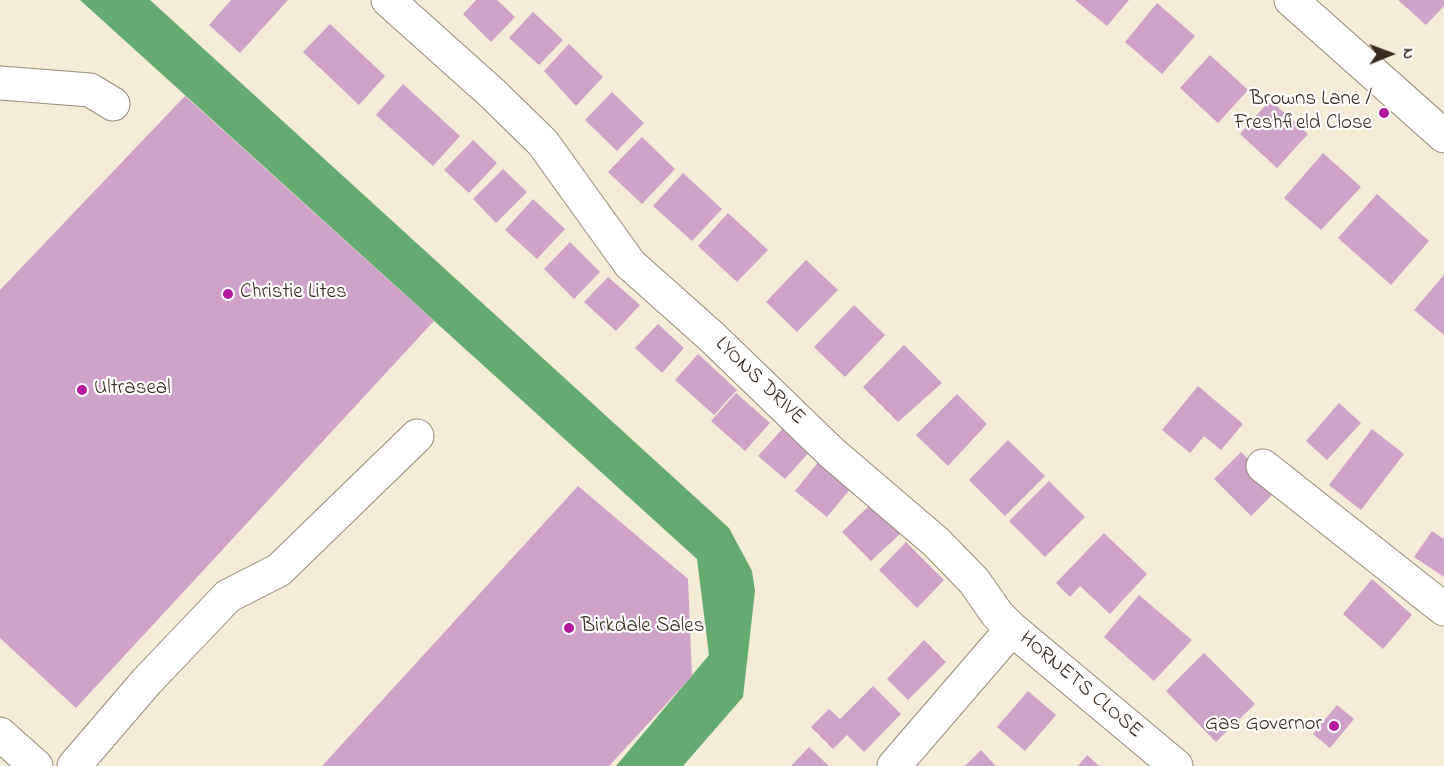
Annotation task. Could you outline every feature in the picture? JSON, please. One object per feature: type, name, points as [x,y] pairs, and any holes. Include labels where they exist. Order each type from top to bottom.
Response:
[{"type":"street","name":"LYONS DRIVE","points":[[388,0],[493,94],[543,143],[630,264],[712,337],[832,453],[936,542],[974,581],[997,614],[1012,629]]},
{"type":"street","points":[[1291,0],[1444,136]]},
{"type":"street","points":[[0,83],[90,90],[112,104]]},
{"type":"street","points":[[74,766],[147,681],[228,596],[279,570],[417,436]]},
{"type":"street","points":[[1263,466],[1444,609]]},
{"type":"street","points":[[894,766],[1012,629]]},
{"type":"street","name":"HORNETS CLOSE","points":[[1012,629],[1176,766]]},
{"type":"street","points":[[0,734],[36,766]]},
{"type":"green space","points":[[80,0],[150,0],[729,528],[752,571],[755,591],[743,697],[683,766],[616,766],[709,655],[697,559]]},
{"type":"building","points":[[231,0],[288,0],[240,53],[209,25]]},
{"type":"building","points":[[476,0],[497,0],[515,17],[491,42],[463,14]]},
{"type":"building","points":[[1075,0],[1129,0],[1107,26]]},
{"type":"building","points":[[1398,0],[1444,0],[1444,6],[1426,25]]},
{"type":"building","points":[[1157,3],[1195,36],[1162,74],[1125,42]]},
{"type":"building","points":[[533,12],[563,40],[539,65],[509,38]]},
{"type":"building","points":[[330,24],[385,76],[359,105],[303,52]]},
{"type":"building","points":[[569,44],[603,77],[576,106],[544,71]]},
{"type":"building","points":[[1210,55],[1248,90],[1218,123],[1180,88]]},
{"type":"building","points":[[403,84],[460,136],[433,166],[376,115]]},
{"type":"building","points":[[612,92],[644,123],[617,151],[585,120]]},
{"type":"building","points":[[185,96],[434,321],[76,708],[0,638],[0,290]]},
{"type":"building","points":[[1270,100],[1308,134],[1277,168],[1240,134]]},
{"type":"building","points":[[642,137],[675,169],[642,204],[608,172]]},
{"type":"building","points":[[473,140],[497,163],[469,193],[444,170]]},
{"type":"building","points":[[1323,153],[1361,187],[1321,230],[1284,198]]},
{"type":"building","points":[[503,169],[527,192],[496,223],[473,199]]},
{"type":"building","points":[[683,173],[722,209],[692,241],[653,206]]},
{"type":"building","points":[[1377,194],[1429,241],[1391,285],[1338,238]]},
{"type":"building","points":[[533,199],[565,229],[537,259],[505,230]]},
{"type":"building","points":[[728,213],[768,250],[737,282],[698,246]]},
{"type":"building","points":[[570,242],[600,272],[574,299],[544,269]]},
{"type":"building","points":[[806,260],[838,290],[797,332],[766,302]]},
{"type":"building","points":[[1444,275],[1444,335],[1414,310]]},
{"type":"building","points":[[608,277],[640,305],[616,331],[584,302]]},
{"type":"building","points":[[854,305],[885,335],[845,377],[814,347]]},
{"type":"building","points":[[658,324],[684,348],[662,373],[635,348]]},
{"type":"building","points":[[904,345],[942,383],[898,422],[863,387]]},
{"type":"building","points":[[698,354],[737,390],[714,415],[675,380]]},
{"type":"building","points":[[1198,386],[1243,424],[1221,450],[1204,436],[1190,453],[1162,430]]},
{"type":"building","points":[[736,393],[770,423],[745,451],[711,421]]},
{"type":"building","points":[[957,394],[987,424],[948,466],[916,435]]},
{"type":"building","points":[[1339,403],[1361,423],[1327,460],[1306,441]]},
{"type":"building","points":[[785,426],[812,449],[785,479],[758,456]]},
{"type":"building","points":[[1372,429],[1404,454],[1361,510],[1329,485]]},
{"type":"building","points":[[1008,440],[1045,476],[1005,516],[969,480]]},
{"type":"building","points":[[1241,452],[1278,489],[1251,516],[1214,479]]},
{"type":"building","points":[[819,461],[851,488],[827,517],[795,491]]},
{"type":"building","points":[[1049,481],[1085,517],[1045,557],[1009,521]]},
{"type":"building","name":"Birkdale Sales","points":[[578,486],[688,579],[692,676],[609,766],[322,766]]},
{"type":"building","points":[[871,504],[900,534],[871,561],[842,532]]},
{"type":"building","points":[[1432,531],[1444,539],[1444,577],[1414,557]]},
{"type":"building","points":[[1104,533],[1147,574],[1110,614],[1080,586],[1070,597],[1056,583]]},
{"type":"building","points":[[906,542],[944,580],[917,608],[879,570]]},
{"type":"building","points":[[1372,579],[1412,615],[1383,649],[1343,614]]},
{"type":"building","points":[[1139,595],[1192,640],[1154,681],[1104,637]]},
{"type":"building","points":[[924,640],[946,662],[908,700],[887,679]]},
{"type":"building","points":[[1204,653],[1255,704],[1216,742],[1166,691]]},
{"type":"building","points":[[873,686],[901,714],[864,752],[847,735],[833,749],[811,727],[829,709],[840,719]]},
{"type":"building","points":[[1028,691],[1056,715],[1025,751],[997,727]]},
{"type":"building","name":"Gas Governor","points":[[1337,705],[1354,719],[1330,748],[1313,734]]},
{"type":"building","points":[[809,747],[829,766],[791,766]]},
{"type":"building","points":[[981,750],[996,766],[965,766]]},
{"type":"building","points":[[1087,755],[1099,766],[1078,766]]},
{"type":"place","name":"Browns Lane / Freshfield Close","points":[[1384,113]]},
{"type":"place","name":"Christie Lites","points":[[228,294]]},
{"type":"place","name":"Ultraseal","points":[[82,390]]},
{"type":"place","name":"Birkdale Sales","points":[[569,628]]},
{"type":"place","name":"Gas Governor","points":[[1334,726]]}]
